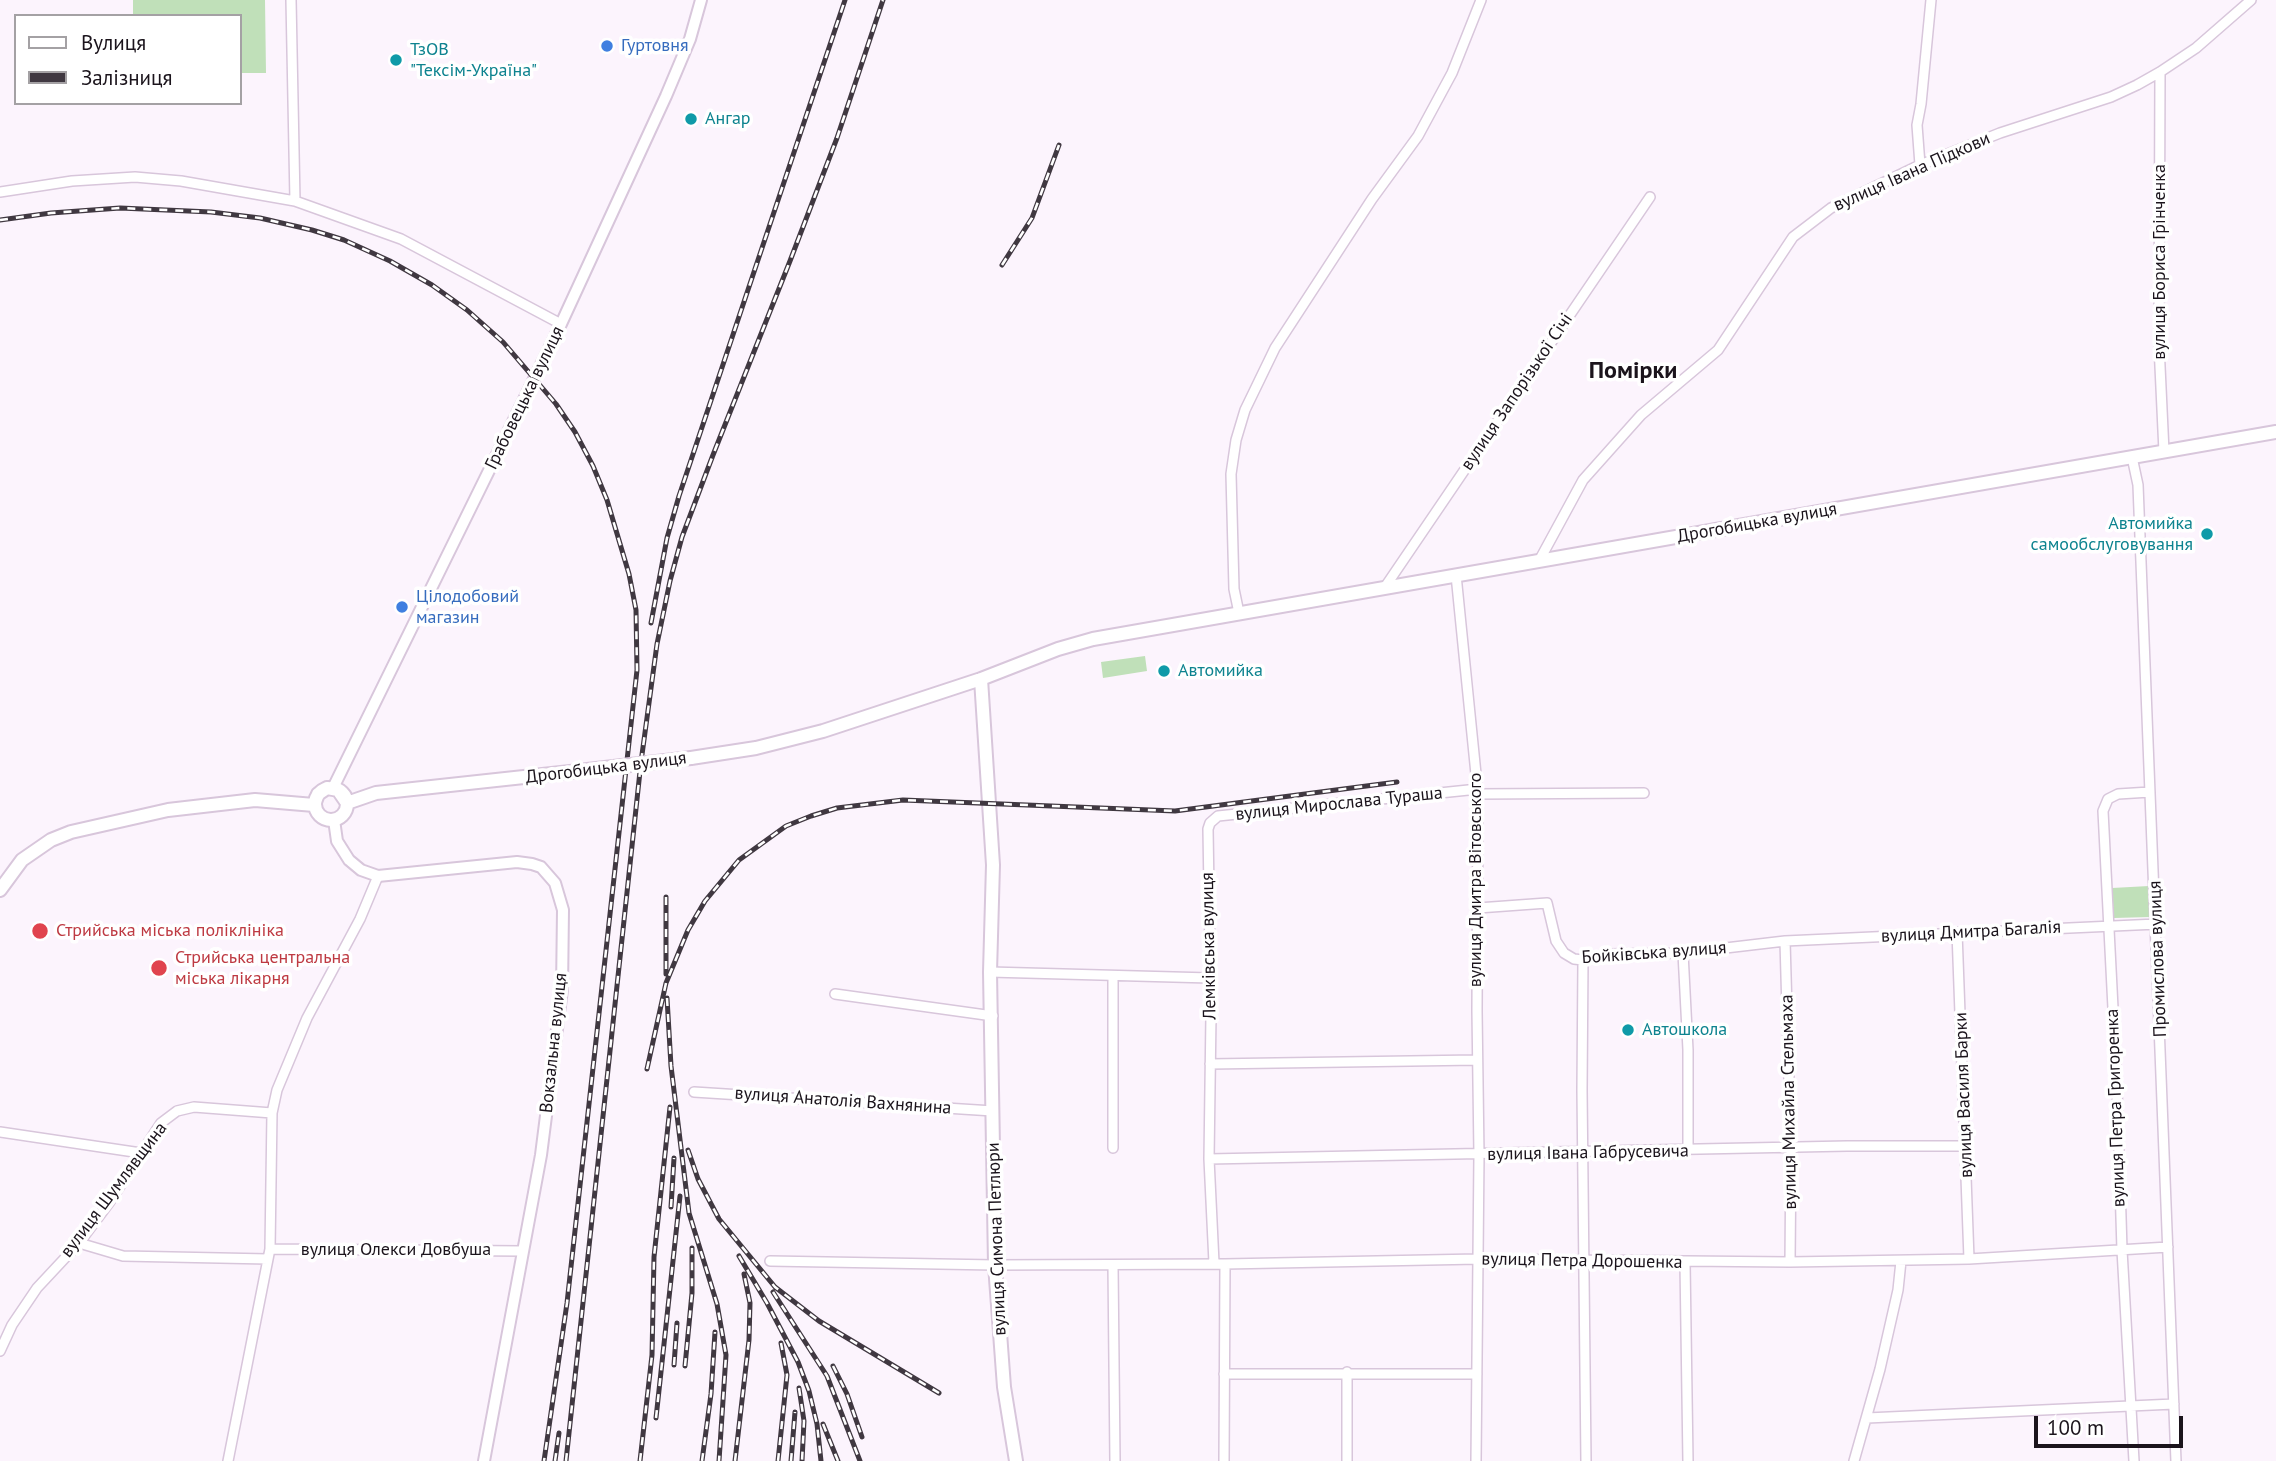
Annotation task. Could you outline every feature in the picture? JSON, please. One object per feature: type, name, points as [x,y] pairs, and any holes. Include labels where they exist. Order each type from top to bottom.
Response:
[{"type":"main road","name":"Дрогобицька вулиця","points":[[347,803],[376,793],[691,758],[790,741],[981,679],[1058,649],[1093,639],[2276,432]]},
{"type":"main road","name":"вулиця Симона Петлюри","points":[[981,679],[993,865],[990,972],[993,1016],[995,1265],[1004,1387],[1016,1461]]},
{"type":"main road","points":[[333,788],[343,794],[347,803],[343,814],[334,820],[323,819],[314,805],[322,790],[333,788]]},
{"type":"main road","points":[[0,890],[22,860],[35,849],[71,832],[168,810],[255,800],[314,805]]},
{"type":"street","points":[[291,0],[295,201]]},
{"type":"street","name":"Грабовецька вулиця","points":[[333,788],[561,324],[666,96],[690,38],[701,0]]},
{"type":"street","points":[[1239,613],[1234,589],[1231,474],[1236,440],[1245,410],[1275,348],[1372,199],[1418,136],[1452,73],[1481,0]]},
{"type":"street","points":[[1920,165],[1917,125],[1922,104],[1931,0]]},
{"type":"street","name":"вулиця Івана Підкови","points":[[1539,561],[1583,480],[1641,415],[1718,350],[1793,237],[1831,208],[1920,165],[2000,133],[2111,97],[2160,72],[2196,48],[2251,0]]},
{"type":"street","name":"вулиця Бориса Грінченка","points":[[2160,72],[2160,345],[2164,452]]},
{"type":"street","points":[[0,192],[72,181],[135,177],[181,181],[295,201],[401,239],[561,324]]},
{"type":"street","name":"вулиця Запорізької Січі","points":[[1385,587],[1650,197]]},
{"type":"street","name":"Промислова вулиця","points":[[2133,457],[2138,485],[2157,924],[2176,1461]]},
{"type":"street","name":"вулиця Дмитра Вітовського","points":[[1456,575],[1478,792],[1476,1461]]},
{"type":"street","name":"вулиця Мирослава Тураша","points":[[1208,829],[1213,819],[1218,816],[1478,792],[1644,793]]},
{"type":"street","name":"вулиця Петра Григоренка","points":[[2134,1461],[2103,811],[2108,799],[2118,794],[2150,792]]},
{"type":"street","points":[[228,1461],[269,1254],[272,1113],[277,1090],[307,1018],[360,919],[377,876],[361,870],[349,860],[337,841],[334,820]]},
{"type":"street","name":"Лемківська вулиця","points":[[1208,829],[1209,1159],[1214,1263]]},
{"type":"street","name":"Вокзальна вулиця","points":[[377,876],[517,862],[541,867],[555,883],[563,911],[562,990],[541,1155],[484,1461]]},
{"type":"street","name":"Бойківська вулиця","points":[[1478,908],[1547,903],[1556,941],[1564,953],[1574,959],[1583,960],[1608,954],[1683,953],[1785,942]]},
{"type":"street","name":"вулиця Дмитра Багалія","points":[[1785,942],[2157,924]]},
{"type":"street","name":"вулиця Василя Барки","points":[[1957,932],[1969,1259]]},
{"type":"street","name":"вулиця Михайла Стельмаха","points":[[1785,942],[1791,1149],[1790,1262]]},
{"type":"street","points":[[1683,953],[1688,1050],[1688,1150]]},
{"type":"street","points":[[1583,960],[1586,1461]]},
{"type":"street","points":[[990,972],[1210,978]]},
{"type":"street","points":[[1113,976],[1113,1148]]},
{"type":"street","points":[[835,994],[993,1016]]},
{"type":"street","points":[[1210,1063],[1477,1060]]},
{"type":"street","name":"вулиця Анатолія Вахнянина","points":[[694,1092],[993,1111]]},
{"type":"street","name":"вулиця Шумлявщина","points":[[0,1351],[12,1325],[37,1288],[79,1243],[109,1203],[161,1123],[177,1111],[194,1107],[272,1113]]},
{"type":"street","points":[[0,1132],[141,1153]]},
{"type":"street","name":"вулиця Івана Габрусевича","points":[[1209,1159],[1966,1146]]},
{"type":"street","name":"вулиця Олекси Довбуша","points":[[79,1243],[123,1256],[522,1251]]},
{"type":"street","name":"вулиця Петра Дорошенка","points":[[770,1261],[1113,1265],[1478,1259],[1685,1263],[1901,1261],[2168,1247]]},
{"type":"street","points":[[1854,1461],[1898,1290],[1901,1261]]},
{"type":"street","points":[[1685,1263],[1688,1461]]},
{"type":"street","points":[[1224,1461],[1225,1264]]},
{"type":"street","points":[[1113,1265],[1115,1461]]},
{"type":"street","points":[[1347,1372],[1347,1461]]},
{"type":"street","points":[[1224,1374],[1477,1374]]},
{"type":"street","points":[[1867,1418],[2174,1404]]},
{"type":"green space","points":[[133,0],[265,0],[266,73],[242,73],[242,14],[133,14]]},
{"type":"green space","points":[[1145,656],[1147,671],[1103,678],[1101,662]]},
{"type":"green space","points":[[2149,886],[2150,917],[2114,918],[2112,888]]},
{"type":"railway","points":[[651,623],[667,538],[679,496],[845,0]]},
{"type":"railway","points":[[566,1461],[641,762],[657,644],[670,581],[682,537],[837,138],[883,0]]},
{"type":"railway","points":[[1002,265],[1032,218],[1059,145]]},
{"type":"railway","points":[[0,220],[120,208],[211,212],[260,218],[344,240],[390,261],[432,285],[467,310],[503,342],[556,404],[593,466],[607,500],[629,574],[636,610],[637,670],[567,1303],[544,1461]]},
{"type":"railway","points":[[647,1069],[666,983],[688,930],[705,901],[739,860],[786,826],[811,816],[837,808],[903,800],[1175,811],[1397,782]]},
{"type":"railway","points":[[666,897],[666,974]]},
{"type":"railway","points":[[667,998],[671,1066],[689,1213],[717,1304],[726,1355],[719,1461]]},
{"type":"railway","points":[[640,1461],[652,1355],[654,1257],[670,1107]]},
{"type":"railway","points":[[688,1150],[698,1179],[719,1219],[775,1287],[819,1321],[939,1393]]},
{"type":"railway","points":[[671,1207],[674,1158]]},
{"type":"railway","points":[[656,1418],[680,1196]]},
{"type":"railway","points":[[685,1366],[692,1293],[692,1248]]},
{"type":"railway","points":[[739,1256],[798,1362],[817,1424],[821,1461]]},
{"type":"railway","points":[[735,1461],[749,1340],[750,1303],[744,1274]]},
{"type":"railway","points":[[773,1292],[827,1376],[860,1461]]},
{"type":"railway","points":[[674,1365],[677,1323]]},
{"type":"railway","points":[[702,1461],[711,1394],[715,1332]]},
{"type":"railway","points":[[778,1461],[787,1375],[781,1343]]},
{"type":"railway","points":[[833,1366],[847,1394],[862,1437]]},
{"type":"railway","points":[[799,1388],[804,1421],[802,1461]]},
{"type":"railway","points":[[791,1461],[795,1412]]},
{"type":"railway","points":[[823,1424],[838,1461]]},
{"type":"railway","points":[[555,1461],[559,1433]]},
{"type":"place","name":"Гуртовня","points":[[607,46]]},
{"type":"place","name":"ТзОВ \"Тексім-Україна\"","points":[[396,60]]},
{"type":"place","name":"Ангар","points":[[691,119]]},
{"type":"place","name":"Автомийка самообслуговування","points":[[2207,534]]},
{"type":"place","name":"Цілодобовий магазин","points":[[402,607]]},
{"type":"place","name":"Автомийка","points":[[1164,671]]},
{"type":"place","name":"Стрийська міська поліклініка","points":[[40,931]]},
{"type":"place","name":"Стрийська центральна міська лікарня","points":[[159,968]]},
{"type":"place","name":"Автошкола","points":[[1628,1030]]},
{"type":"district","name":"Помірки","points":[[1633,371]]}]
